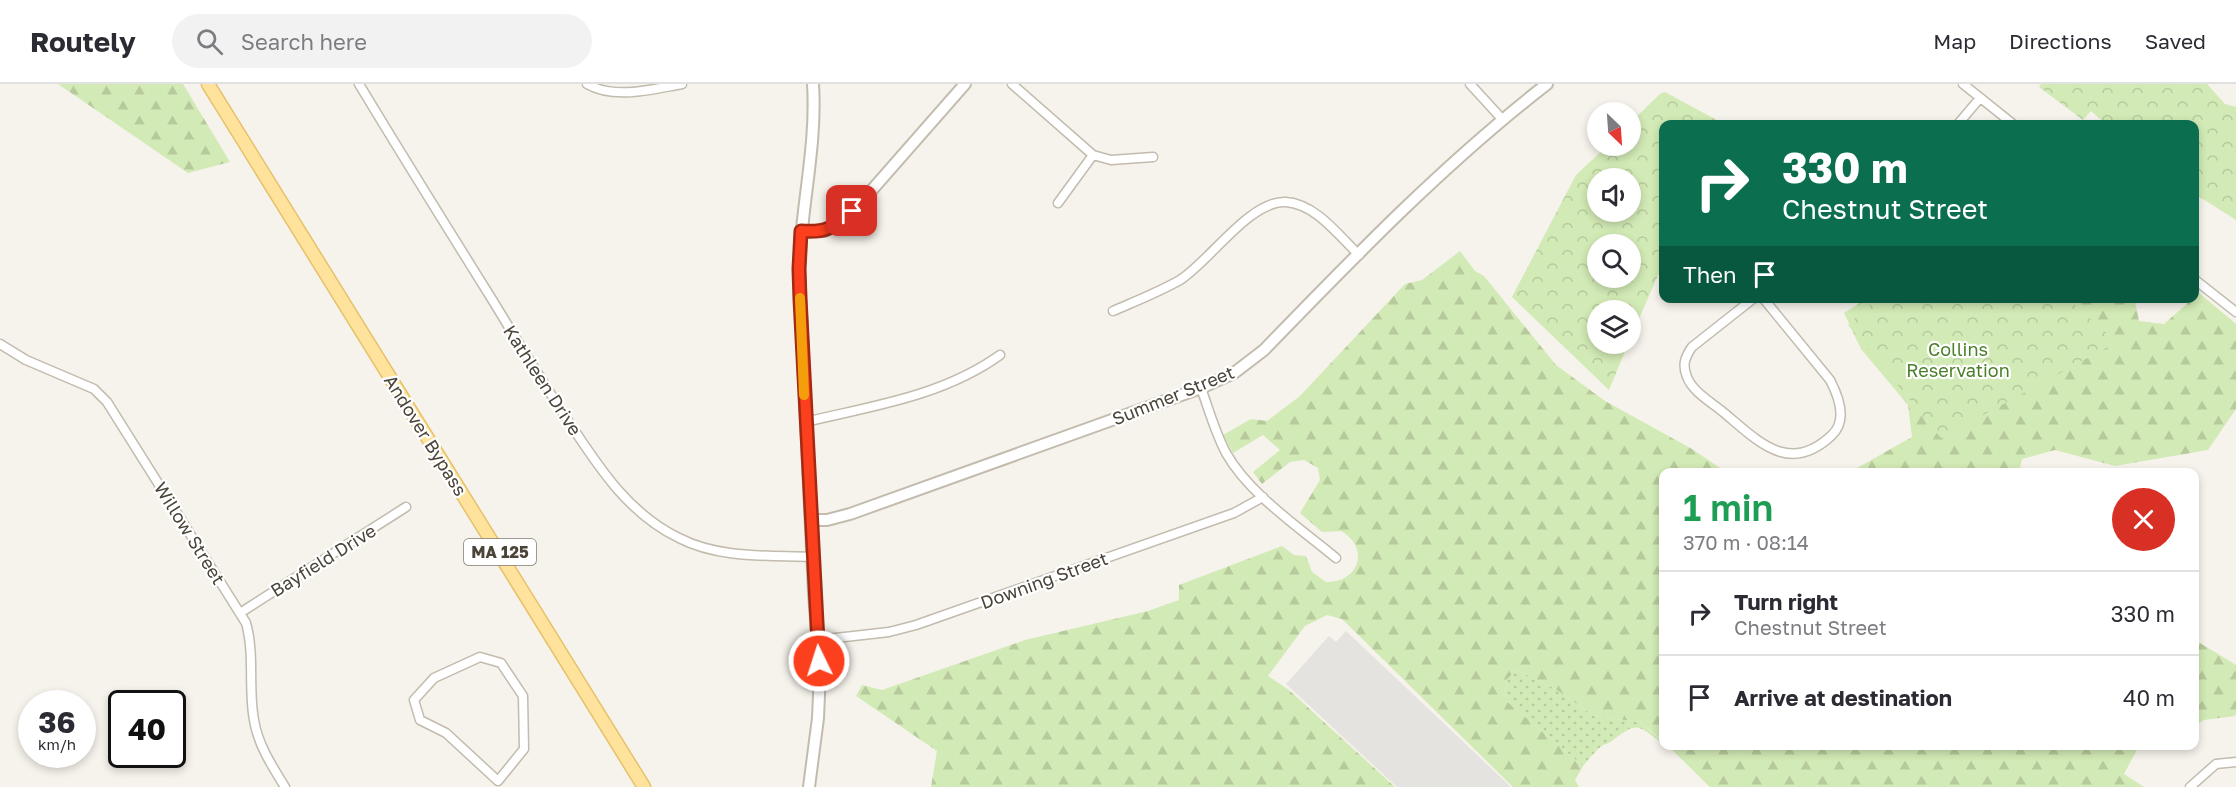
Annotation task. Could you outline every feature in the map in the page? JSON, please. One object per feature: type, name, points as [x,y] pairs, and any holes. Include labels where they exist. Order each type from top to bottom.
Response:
[{"type":"main road","name":"Andover Bypass","points":[[208,84],[644,787]]},
{"type":"street","name":"Kathleen Drive","points":[[359,84],[546,388],[609,481],[628,502],[677,538],[706,549],[752,555],[813,557]]},
{"type":"street","points":[[587,84],[619,92],[682,84]]},
{"type":"street","points":[[809,787],[820,691],[799,269],[813,128],[813,84]]},
{"type":"street","points":[[801,231],[825,231],[852,211],[965,84]]},
{"type":"street","points":[[1012,84],[1093,155],[1111,160],[1154,157]]},
{"type":"street","points":[[1470,84],[1502,119]]},
{"type":"street","name":"Summer Street","points":[[811,520],[827,520],[850,514],[1227,377],[1253,359],[1443,171],[1502,119],[1547,84]]},
{"type":"street","points":[[1963,84],[2008,120]]},
{"type":"street","points":[[1961,120],[1980,98]]},
{"type":"street","points":[[1058,203],[1093,155]]},
{"type":"street","points":[[1113,311],[1180,279],[1202,263],[1246,221],[1258,212],[1278,203],[1298,205],[1312,212],[1359,255]]},
{"type":"street","points":[[2199,283],[2236,312]]},
{"type":"street","points":[[1748,303],[1692,347],[1685,357],[1684,367],[1687,378],[1694,388],[1768,447],[1793,454],[1807,453],[1818,448],[1838,430],[1841,418],[1838,394],[1830,380],[1767,303]]},
{"type":"street","name":"Willow Street","points":[[0,344],[26,360],[101,394],[240,613],[249,637],[254,723],[267,759],[285,787]]},
{"type":"street","points":[[805,422],[914,396],[980,370],[1000,355]]},
{"type":"street","points":[[1201,388],[1215,428],[1237,469],[1263,496],[1336,558]]},
{"type":"street","name":"Downing Street","points":[[818,640],[889,632],[916,626],[1234,513],[1263,496]]},
{"type":"street","name":"Bayfield Drive","points":[[240,613],[406,507]]},
{"type":"street","points":[[480,657],[501,663],[523,696],[524,749],[500,784],[446,733],[420,720],[414,700],[434,678],[480,657]]},
{"type":"street","points":[[2190,787],[2216,764],[2236,762]]},
{"type":"green space","points":[[58,84],[183,84],[230,162],[188,173]]},
{"type":"green space","points":[[2041,84],[2207,84],[2225,104],[2236,107],[2236,220],[2199,197],[2199,120],[2101,120],[2091,111],[2083,120],[2039,87]]},
{"type":"green space","points":[[1665,92],[1717,120],[1659,120],[1659,273],[1641,314],[1641,300],[1587,300],[1587,354],[1624,354],[1609,390],[1512,297],[1576,175],[1596,156],[1641,156],[1641,112]]},
{"type":"green space","points":[[1460,251],[1475,271],[1484,276],[1556,365],[1605,401],[1692,449],[1720,468],[1659,468],[1659,738],[1640,722],[1594,716],[1554,688],[1517,670],[1507,679],[1504,699],[1583,766],[1575,780],[1579,787],[1513,787],[1342,619],[1327,615],[1305,626],[1268,676],[1289,690],[1395,787],[931,787],[937,751],[856,696],[862,685],[882,690],[1025,640],[1148,611],[1179,600],[1179,585],[1282,546],[1294,555],[1306,556],[1312,572],[1326,582],[1338,581],[1353,571],[1358,554],[1350,538],[1341,531],[1322,532],[1300,513],[1320,480],[1318,468],[1304,460],[1290,462],[1262,484],[1253,472],[1280,450],[1263,435],[1233,453],[1223,435],[1251,419],[1267,421],[1300,396],[1405,284],[1422,280]]},
{"type":"green space","points":[[2199,293],[2236,324],[2236,409],[2208,450],[2115,466],[2055,450],[2022,459],[2020,468],[1857,468],[1912,437],[1908,405],[1861,349],[1844,313],[1860,303],[2135,303],[2139,321],[2164,324],[2188,303],[2199,303]]},
{"type":"green space","name":"Collins Reservation","points":[[1872,303],[2073,303],[2117,342],[1941,438],[1848,325]]},
{"type":"green space","points":[[2199,642],[2236,665],[2235,716],[2204,720],[2199,723]]},
{"type":"green space","points":[[1517,670],[1554,688],[1594,716],[1640,722],[1659,741],[1643,729],[1633,728],[1603,745],[1583,766],[1504,699],[1507,679]]},
{"type":"green space","points":[[1672,750],[2137,750],[2124,774],[2144,787],[1710,787]]},
{"type":"shaded area","points":[[1346,631],[1511,787],[1397,787],[1286,684],[1329,636],[1336,642]]},
{"type":"slow traffic","points":[[800,298],[804,395]]},
{"type":"route","points":[[819,661],[800,299],[801,231],[825,231],[852,211]]}]
